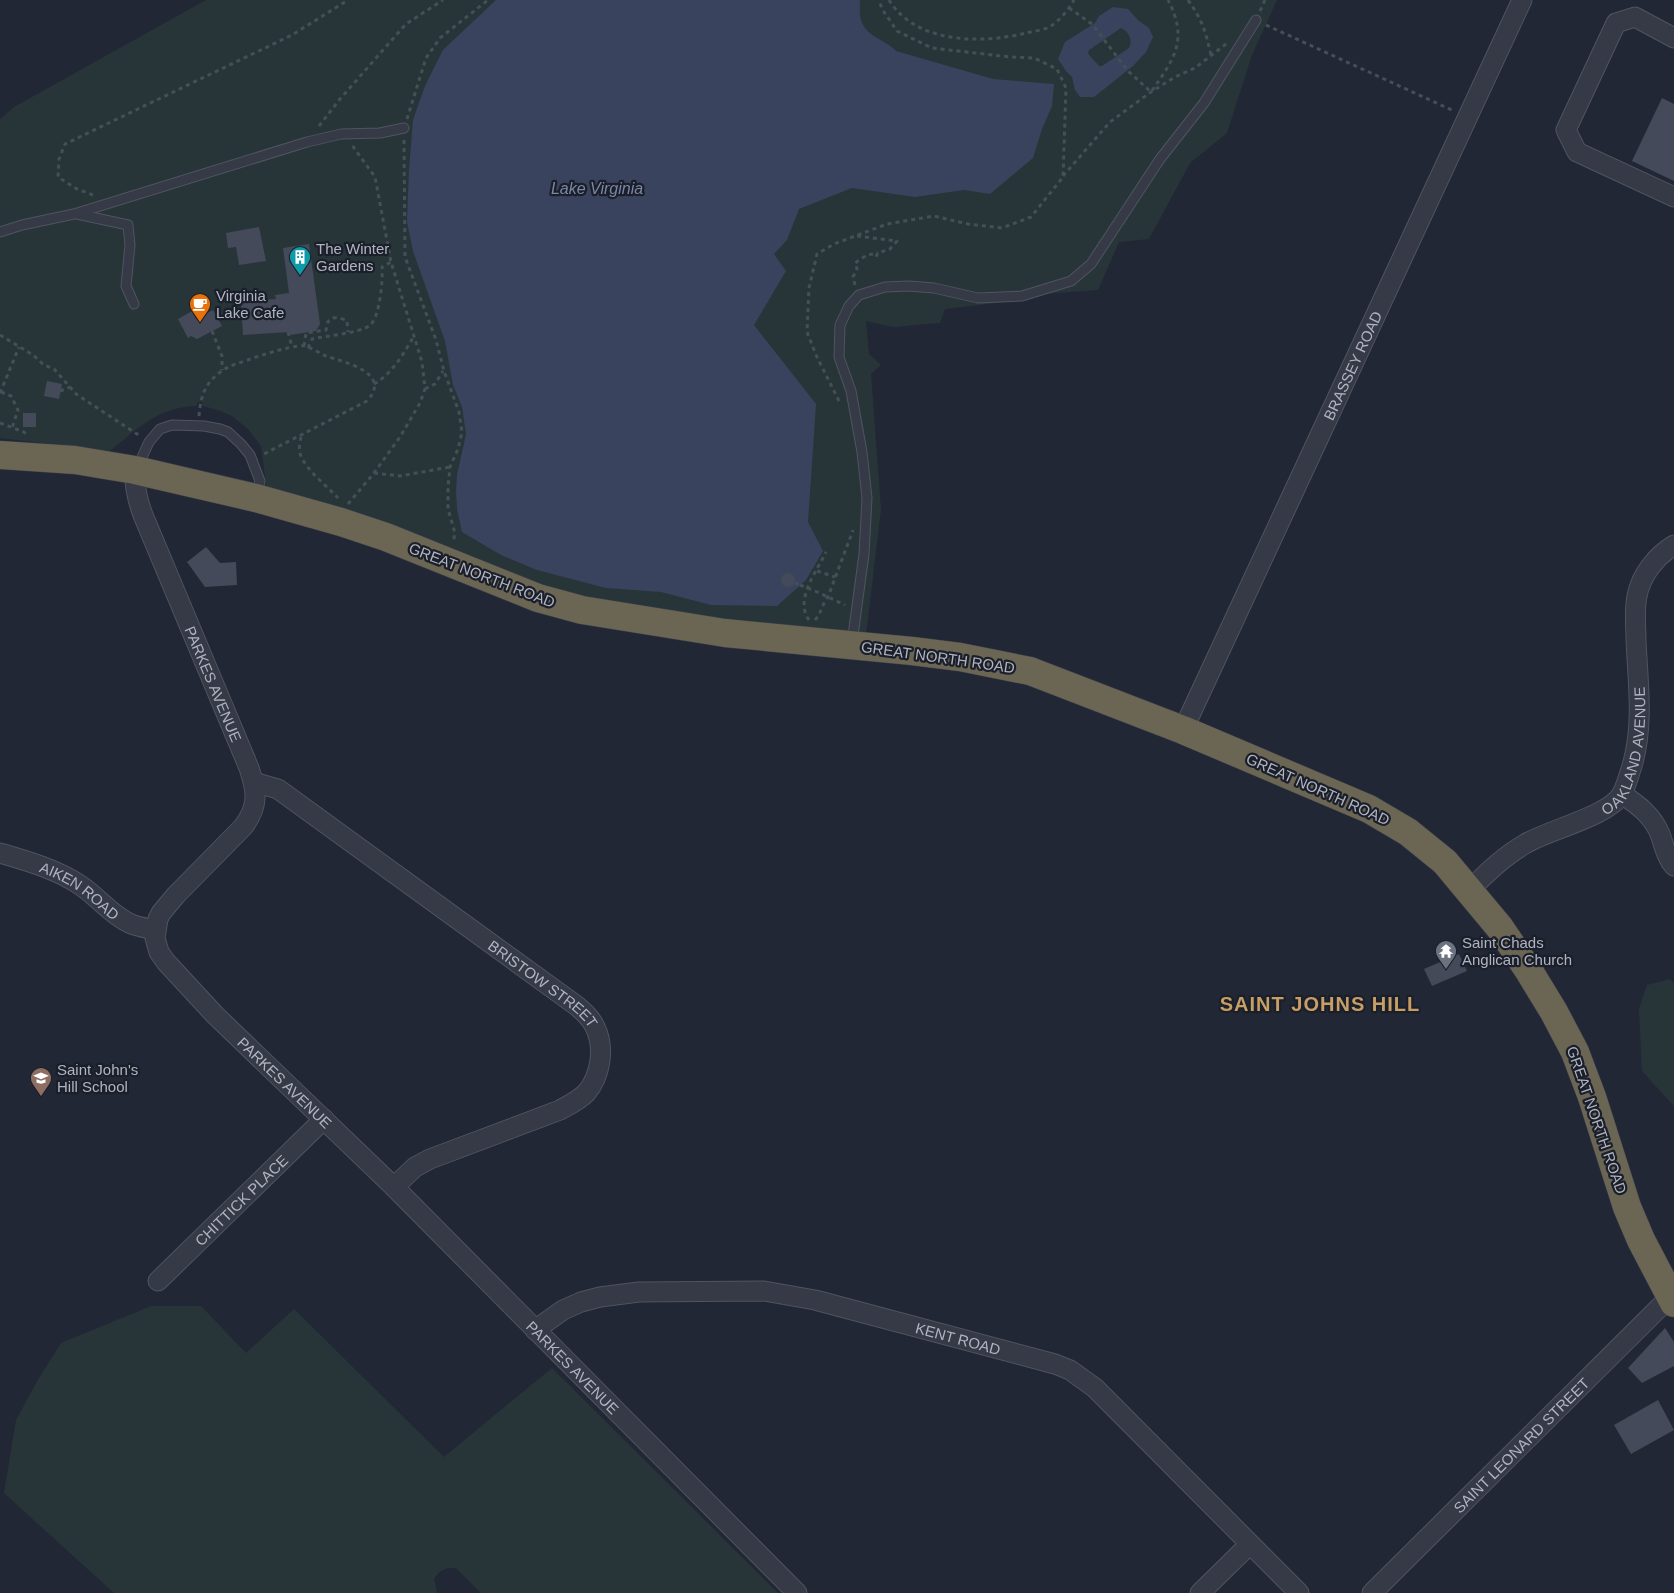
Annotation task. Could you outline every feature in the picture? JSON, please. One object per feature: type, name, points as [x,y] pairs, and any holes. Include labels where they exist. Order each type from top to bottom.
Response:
[{"type":"highway","name":"GREAT NORTH ROAD","points":[[0,456],[75,460],[135,470],[256,498],[386,537],[494,582],[561,605],[610,615],[724,633],[950,656],[1030,671],[1183,730],[1369,809],[1426,845],[1445,862],[1500,928],[1529,971],[1575,1052],[1592,1097],[1627,1207],[1641,1240],[1672,1300]]},
{"type":"street","name":"BRASSEY ROAD","points":[[1183,730],[1522,0]]},
{"type":"street","points":[[1674,38],[1635,17],[1616,22],[1566,130],[1577,152],[1674,197]]},
{"type":"street","name":"PARKES AVENUE","points":[[135,470],[134,483],[142,515],[254,782],[255,806],[250,817],[232,839],[166,906],[158,919],[155,938],[160,952],[176,975],[215,1015],[394,1187],[797,1593]]},
{"type":"street","name":"OAKLAND AVENUE","points":[[1470,890],[1495,866],[1524,844],[1598,812],[1616,801],[1622,794],[1639,738],[1640,718],[1635,616],[1637,596],[1649,569],[1657,558],[1674,545]]},
{"type":"street","name":"BRISTOW STREET","points":[[254,782],[278,789],[577,1006],[588,1016],[597,1032],[601,1052],[599,1066],[594,1081],[586,1093],[575,1102],[560,1110],[430,1159],[416,1167],[394,1187]]},
{"type":"street","points":[[1622,794],[1648,813],[1659,833],[1667,857],[1674,866]]},
{"type":"street","name":"AIKEN ROAD","points":[[0,853],[33,863],[80,885],[121,919],[131,924],[156,930]]},
{"type":"street","name":"CHITTICK PLACE","points":[[158,1281],[324,1119]]},
{"type":"street","name":"KENT ROAD","points":[[535,1330],[563,1310],[600,1296],[639,1292],[764,1291],[815,1300],[1055,1364],[1070,1370],[1095,1388],[1299,1593]]},
{"type":"street","name":"SAINT LEONARD STREET","points":[[1372,1593],[1672,1300]]},
{"type":"street","points":[[1200,1593],[1250,1544]]},
{"type":"lane","points":[[852,645],[864,554],[867,498],[862,452],[851,391],[840,357],[840,325],[849,306],[859,295],[885,287],[934,288],[978,298],[1022,296],[1071,282],[1091,264],[1160,160],[1204,103],[1256,20]]},
{"type":"lane","points":[[0,232],[22,225],[77,213],[307,142],[342,134],[380,133],[404,128]]},
{"type":"lane","points":[[77,213],[128,226],[130,245],[126,286],[134,304]]},
{"type":"lane","points":[[135,470],[148,442],[160,429],[172,425],[204,426],[220,429],[228,432],[250,455],[260,481],[256,498]]},
{"type":"path","points":[[116,201],[77,189],[58,177],[59,159],[65,144],[292,35],[348,0]]},
{"type":"path","points":[[307,142],[340,99],[406,24],[443,0]]},
{"type":"path","points":[[453,543],[455,533],[448,509],[450,467],[458,449],[462,432],[459,412],[444,370],[436,340],[405,257],[404,128],[426,58],[440,38],[488,0]]},
{"type":"path","points":[[879,0],[882,10],[897,31],[932,48],[1034,58],[1057,69],[1066,88],[1063,177]]},
{"type":"path","points":[[889,0],[901,16],[916,26],[928,31],[966,39],[985,40],[1011,37],[1050,26],[1069,8],[1074,0]]},
{"type":"path","points":[[1150,92],[1172,63],[1177,47],[1178,27],[1168,0]]},
{"type":"path","points":[[1188,0],[1198,14],[1205,29],[1211,55]]},
{"type":"path","points":[[1264,1],[1256,20],[1468,117]]},
{"type":"path","points":[[1069,8],[1092,24],[1128,71],[1150,92]]},
{"type":"path","points":[[842,406],[807,332],[809,288],[818,254],[834,244],[887,224],[934,216],[968,224],[1002,228],[1031,217],[1110,122],[1150,92],[1195,68],[1230,40]]},
{"type":"path","points":[[301,436],[299,449],[301,456],[312,471],[341,502],[347,505],[374,473],[400,437],[416,412],[424,389],[422,362],[391,262],[375,176],[359,152],[342,134]]},
{"type":"path","points":[[856,236],[896,241],[890,249],[867,255],[855,263],[857,269],[852,276],[859,295]]},
{"type":"path","points":[[874,260],[878,253]]},
{"type":"path","points":[[306,347],[312,339],[362,329],[372,322],[383,280],[382,267],[391,262]]},
{"type":"path","points":[[306,347],[306,333],[326,330],[328,321],[331,319],[341,318],[347,321],[348,332]]},
{"type":"path","points":[[212,331],[222,356],[222,371]]},
{"type":"path","points":[[288,332],[292,348]]},
{"type":"path","points":[[0,336],[33,354],[44,365],[54,369],[76,394],[148,442]]},
{"type":"path","points":[[374,384],[386,376],[414,336]]},
{"type":"path","points":[[200,406],[203,392],[211,379],[222,371],[230,366],[292,348],[306,347],[360,368],[369,374],[374,384],[372,395],[367,401],[257,457],[254,467]]},
{"type":"path","points":[[12,428],[18,410],[11,396],[0,392],[19,348]]},
{"type":"path","points":[[424,389],[435,384],[444,370]]},
{"type":"path","points":[[60,391],[70,387]]},
{"type":"path","points":[[0,422],[24,432],[28,436],[29,443]]},
{"type":"path","points":[[374,473],[400,476],[450,467]]},
{"type":"path","points":[[826,552],[804,595],[805,614],[810,620],[816,620],[819,616],[854,528]]},
{"type":"path","points":[[817,570],[835,577]]},
{"type":"path","points":[[795,583],[828,597]]},
{"type":"shaded area","points":[[206,0],[1277,0],[1252,55],[1227,133],[1190,163],[1149,239],[1119,242],[1098,290],[1045,294],[1013,301],[945,309],[940,323],[893,327],[866,321],[869,354],[881,365],[871,374],[881,509],[866,635],[600,605],[267,491],[261,446],[248,429],[232,416],[203,406],[202,402],[198,402],[196,406],[170,411],[149,420],[110,451],[0,438],[0,119],[14,107]]},
{"type":"shaded area","points":[[1670,979],[1674,983],[1674,1106],[1642,1071],[1639,1009],[1647,985]]},
{"type":"shaded area","points":[[151,1306],[201,1306],[246,1353],[294,1309],[444,1457],[552,1368],[778,1593],[481,1593],[456,1568],[449,1568],[438,1573],[434,1579],[437,1593],[114,1593],[4,1493],[16,1420],[61,1343]]},
{"type":"water","name":"Lake Virginia","points":[[496,0],[860,0],[860,16],[864,26],[896,51],[993,79],[1054,84],[1052,106],[1033,158],[990,194],[964,190],[915,197],[852,188],[799,209],[787,240],[774,254],[786,271],[754,325],[816,404],[808,522],[823,551],[806,580],[777,606],[711,605],[661,592],[606,588],[537,570],[501,555],[462,532],[457,509],[456,490],[457,475],[466,434],[462,407],[453,385],[445,341],[413,251],[407,222],[409,169],[413,120],[425,86],[443,50]]},
{"type":"water","points":[[1113,7],[1128,9],[1149,28],[1153,37],[1146,52],[1133,66],[1094,97],[1080,97],[1075,90],[1072,77],[1058,59],[1065,42],[1095,23],[1099,16]],"holes":[[[1121,28],[1124,29],[1130,39],[1129,48],[1102,66],[1099,66],[1088,53],[1089,50]]]},
{"type":"building","points":[[1662,98],[1674,104],[1674,181],[1632,161]]},
{"type":"building","points":[[259,227],[266,261],[239,265],[236,247],[228,248],[226,233]]},
{"type":"building","points":[[309,244],[320,324],[316,331],[290,335],[290,332],[243,335],[241,301],[276,299],[275,295],[289,293],[283,248]]},
{"type":"building","name":"Virginia Lake Cafe","points":[[213,310],[222,326],[197,339],[191,336],[188,338],[178,319],[192,311],[196,319]]},
{"type":"building","points":[[47,381],[62,384],[59,399],[44,396]]},
{"type":"building","points":[[23,413],[36,413],[36,427],[23,427]]},
{"type":"building","points":[[206,547],[220,563],[236,562],[237,585],[205,587],[187,562]]},
{"type":"building","points":[[785,573],[791,573],[795,580],[791,587],[785,587],[781,583],[781,577]]},
{"type":"building","name":"Saint Chads Anglican Church","points":[[1459,954],[1467,971],[1432,986],[1424,969]]},
{"type":"building","points":[[1665,1328],[1674,1342],[1674,1366],[1642,1383],[1628,1368]]},
{"type":"building","points":[[1658,1400],[1674,1430],[1631,1454],[1614,1425]]},
{"type":"place","name":"The Winter Gardens","points":[[300,276]]},
{"type":"place","name":"Virginia Lake Cafe","points":[[200,323]]},
{"type":"place","name":"Saint Chads Anglican Church","points":[[1446,970]]},
{"type":"place","name":"Saint John's Hill School","points":[[41,1097]]},
{"type":"district","name":"SAINT JOHNS HILL","points":[[1320,1004]]}]
